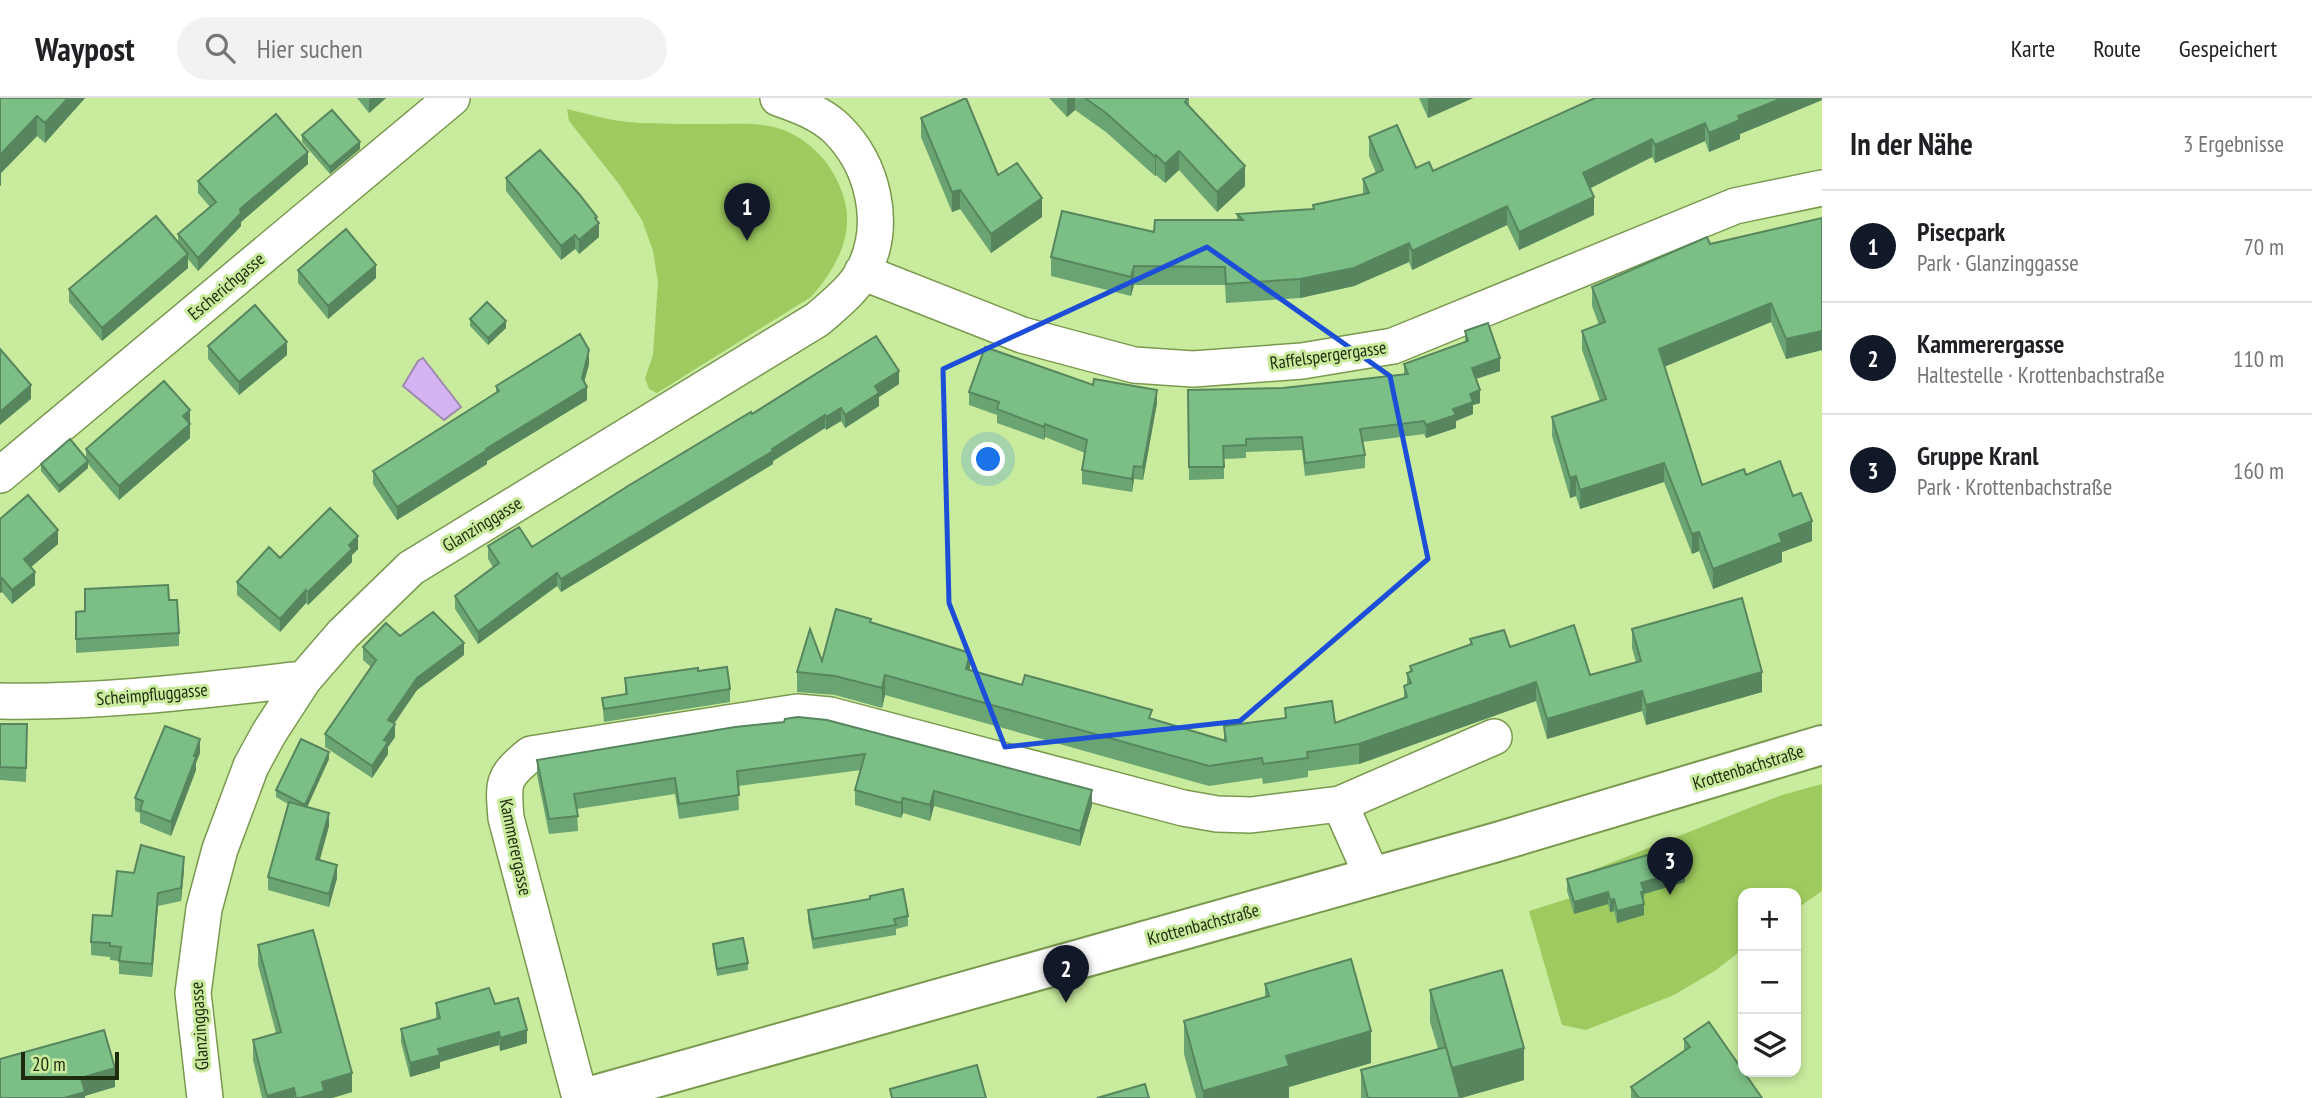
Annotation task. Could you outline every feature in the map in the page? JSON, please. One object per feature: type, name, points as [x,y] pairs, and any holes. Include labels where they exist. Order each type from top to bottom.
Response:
[{"type":"main road","name":"Krottenbachstraße","points":[[582,1098],[1497,842],[1822,745]]},
{"type":"street","name":"Escherichgasse","points":[[0,475],[452,98]]},
{"type":"street","name":"Glanzinggasse","points":[[205,1098],[193,993],[204,909],[220,849],[251,766],[304,679],[343,634],[411,568],[818,318],[845,296],[862,272],[871,251],[875,230],[875,201],[855,150],[823,117],[778,98]]},
{"type":"street","name":"Raffelspergergasse","points":[[862,272],[1022,335],[1134,365],[1193,369],[1302,361],[1393,346],[1735,206],[1822,188]]},
{"type":"street","name":"Scheimpfluggasse","points":[[0,701],[47,702],[120,698],[304,679]]},
{"type":"street","name":"Kammerergasse","points":[[582,1098],[506,818],[504,787],[512,769],[531,754],[797,712],[830,715],[1183,808],[1217,814],[1251,815],[1340,804],[1494,737]]},
{"type":"street","points":[[1340,804],[1373,876]]},
{"type":"highlighted area","points":[[1207,247],[1390,376],[1428,559],[1240,721],[1005,747],[949,603],[943,369]]},
{"type":"green space","points":[[567,109],[631,122],[763,125],[794,135],[824,160],[843,195],[847,223],[836,262],[811,297],[657,393],[649,389],[645,378],[653,355],[658,282],[653,251],[642,220],[619,184],[569,121]]},
{"type":"green space","points":[[1822,784],[1822,891],[1801,906],[1801,888],[1738,888],[1738,953],[1716,970],[1674,995],[1586,1030],[1562,1025],[1529,911],[1577,896],[1593,870],[1782,795]]},
{"type":"shaded area","points":[[423,358],[461,407],[444,420],[403,386],[418,361]]},
{"type":"building","points":[[0,98],[68,98],[45,123],[37,116],[0,155]]},
{"type":"building","points":[[966,98],[998,175],[1017,163],[1042,198],[991,234],[960,190],[952,192],[921,118]]},
{"type":"building","points":[[1085,98],[1188,98],[1185,102],[1245,166],[1217,192],[1179,151],[1165,164]]},
{"type":"building","points":[[1595,98],[1783,98],[1738,116],[1740,120],[1709,133],[1705,123],[1655,145],[1652,139],[1583,173],[1594,197],[1519,232],[1507,206],[1412,251],[1409,243],[1354,268],[1300,279],[1226,284],[1225,267],[1134,266],[1131,277],[1051,257],[1062,211],[1154,232],[1155,220],[1243,220],[1237,214],[1314,209],[1313,205],[1369,193],[1363,179],[1383,170],[1369,137],[1397,125],[1416,168],[1429,162],[1433,171]]},
{"type":"building","points":[[332,110],[360,142],[330,167],[302,135]]},
{"type":"building","points":[[276,114],[308,152],[240,209],[241,213],[198,258],[178,234],[216,202],[198,181]]},
{"type":"building","points":[[540,150],[579,194],[599,223],[579,240],[575,235],[561,246],[506,178]]},
{"type":"building","points":[[156,216],[188,254],[102,328],[69,289]]},
{"type":"building","points":[[1822,218],[1822,331],[1786,339],[1771,303],[1659,349],[1702,485],[1744,469],[1746,475],[1780,461],[1793,496],[1801,493],[1812,521],[1779,534],[1782,542],[1713,569],[1699,532],[1692,534],[1664,463],[1580,490],[1576,476],[1570,478],[1552,417],[1606,399],[1582,331],[1605,322],[1592,287],[1707,237],[1710,244]]},
{"type":"building","points":[[346,229],[376,265],[328,306],[298,270]]},
{"type":"building","points":[[487,302],[506,321],[488,338],[470,319]]},
{"type":"building","points":[[255,305],[287,342],[239,382],[208,346]]},
{"type":"building","points":[[1488,323],[1500,358],[1472,368],[1480,390],[1470,394],[1473,402],[1453,409],[1456,415],[1426,425],[1424,421],[1360,429],[1365,455],[1305,463],[1302,437],[1246,439],[1246,445],[1223,446],[1224,467],[1189,467],[1188,390],[1283,388],[1408,374],[1404,364],[1468,341],[1465,331]]},
{"type":"building","points":[[580,334],[589,350],[582,378],[587,387],[397,507],[373,471],[499,391],[496,386]]},
{"type":"building","points":[[876,336],[899,371],[875,386],[879,393],[845,415],[841,408],[826,417],[825,415],[772,449],[773,451],[561,579],[557,573],[478,632],[455,596],[499,563],[488,546],[519,527],[532,547]]},
{"type":"building","points":[[985,347],[1093,385],[1094,379],[1157,390],[1143,467],[1134,466],[1132,479],[1082,470],[1087,440],[997,409],[999,402],[969,392]]},
{"type":"building","points":[[0,349],[31,385],[0,412]]},
{"type":"building","points":[[164,381],[190,410],[183,416],[190,424],[119,486],[86,449]]},
{"type":"building","points":[[70,439],[88,461],[59,486],[41,464]]},
{"type":"building","points":[[28,495],[58,530],[24,559],[35,572],[12,590],[2,578],[0,580],[0,519]]},
{"type":"building","points":[[330,508],[358,536],[349,545],[352,549],[308,592],[306,590],[280,619],[237,582],[269,547],[280,558]]},
{"type":"building","points":[[168,585],[169,600],[177,600],[179,633],[76,639],[76,612],[85,611],[85,589]]},
{"type":"building","points":[[1742,598],[1762,672],[1646,705],[1642,691],[1547,719],[1536,682],[1359,744],[1307,752],[1308,758],[1263,764],[1262,758],[1209,766],[885,675],[882,688],[835,676],[797,672],[810,629],[822,661],[836,609],[970,653],[966,669],[1022,685],[1025,675],[1084,691],[1152,710],[1149,718],[1226,741],[1224,726],[1286,718],[1285,708],[1332,701],[1335,723],[1407,697],[1404,686],[1411,683],[1407,673],[1412,671],[1410,666],[1472,644],[1470,639],[1504,630],[1510,647],[1574,625],[1590,675],[1641,661],[1632,629]]},
{"type":"building","points":[[433,612],[464,643],[417,678],[388,720],[395,724],[384,740],[388,742],[372,766],[325,734],[376,660],[363,647],[386,623],[400,636]]},
{"type":"building","points":[[727,667],[730,689],[604,709],[602,698],[627,694],[625,678],[698,668],[698,671]]},
{"type":"building","points":[[798,717],[827,720],[1092,790],[1080,831],[934,791],[930,805],[903,798],[901,803],[855,790],[865,754],[737,771],[739,795],[679,804],[675,778],[574,794],[578,816],[549,819],[537,760],[735,727],[784,722],[785,719]]},
{"type":"building","points":[[0,724],[27,724],[26,768],[0,767]]},
{"type":"building","points":[[165,726],[200,739],[194,756],[196,757],[171,822],[140,810],[143,801],[135,798]]},
{"type":"building","points":[[301,739],[329,752],[305,805],[276,790]]},
{"type":"building","points":[[289,802],[329,813],[316,859],[337,865],[329,894],[268,877]]},
{"type":"building","points":[[141,845],[184,857],[181,888],[158,893],[152,964],[119,961],[121,947],[110,946],[110,943],[91,942],[93,915],[112,916],[117,871],[134,873]]},
{"type":"building","points":[[1678,846],[1685,870],[1641,883],[1644,904],[1617,911],[1614,899],[1610,900],[1608,892],[1574,902],[1567,879]]},
{"type":"building","points":[[903,889],[908,916],[894,919],[896,925],[813,939],[808,910],[870,899],[870,896]]},
{"type":"building","points":[[313,930],[352,1073],[322,1082],[324,1091],[300,1098],[296,1098],[294,1088],[267,1096],[253,1040],[281,1032],[258,945]]},
{"type":"building","points":[[743,938],[748,963],[717,969],[713,944]]},
{"type":"building","points":[[1351,959],[1371,1031],[1286,1056],[1289,1066],[1203,1091],[1184,1021],[1269,996],[1265,984]]},
{"type":"building","points":[[1502,970],[1524,1048],[1452,1068],[1430,990]]},
{"type":"building","points":[[489,988],[495,1004],[518,998],[527,1030],[500,1038],[499,1032],[438,1049],[440,1055],[410,1063],[401,1029],[440,1018],[436,1003]]},
{"type":"building","points":[[1709,1022],[1738,1064],[1738,1077],[1747,1077],[1762,1098],[1639,1098],[1631,1087],[1690,1047],[1684,1039]]},
{"type":"building","points":[[104,1030],[115,1068],[81,1078],[85,1092],[64,1098],[0,1098],[0,1059]]},
{"type":"building","points":[[1446,1047],[1460,1098],[1368,1098],[1361,1070]]},
{"type":"building","points":[[977,1065],[986,1098],[892,1098],[890,1089]]},
{"type":"building","points":[[1145,1084],[1149,1098],[1097,1098]]},
{"type":"place","name":"Pisecpark","points":[[747,241]]},
{"type":"place","name":"Gruppe Kranl","points":[[1670,895]]},
{"type":"place","name":"Kammerergasse","points":[[1066,1003]]}]
